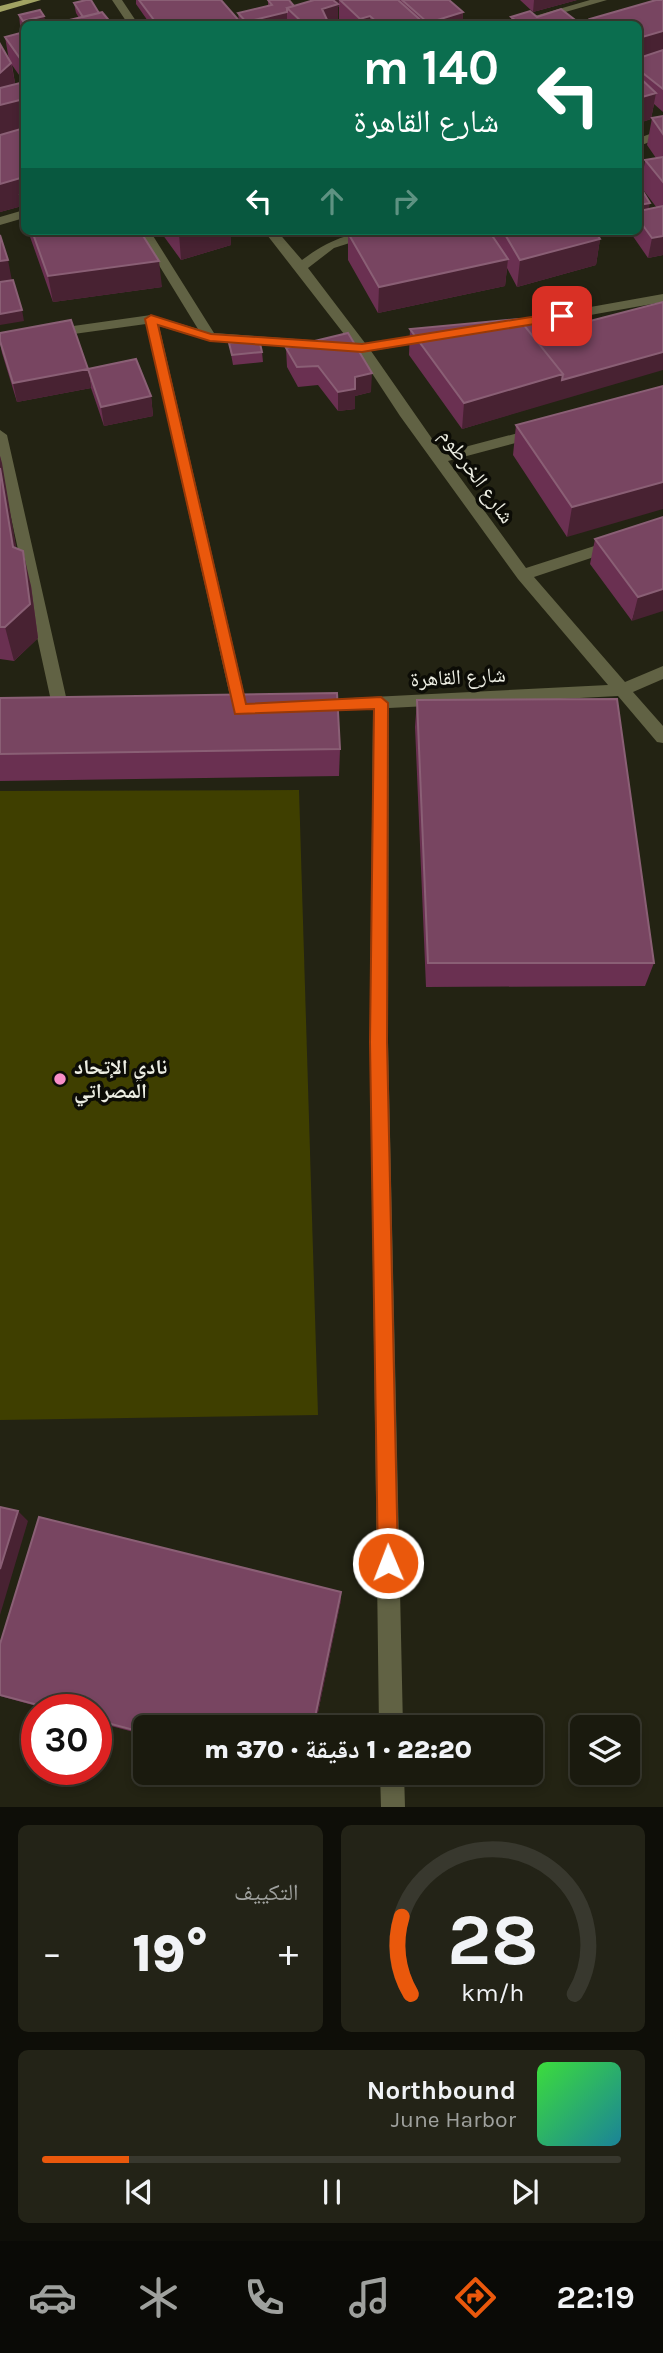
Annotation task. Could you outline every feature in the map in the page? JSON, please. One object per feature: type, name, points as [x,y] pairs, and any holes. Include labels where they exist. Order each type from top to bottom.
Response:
[{"type":"main road","points":[[0,9],[36,0]]},
{"type":"street","points":[[117,0],[131,21]]},
{"type":"street","points":[[524,21],[602,0]]},
{"type":"street","points":[[642,141],[663,133]]},
{"type":"street","points":[[0,221],[21,215]]},
{"type":"street","points":[[146,235],[210,338]]},
{"type":"street","name":"شارع الخرطوم","points":[[273,235],[362,348],[523,575],[663,737]]},
{"type":"street","points":[[301,267],[330,246],[367,235]]},
{"type":"street","points":[[484,330],[663,298]]},
{"type":"street","points":[[151,319],[240,710]]},
{"type":"street","points":[[41,335],[151,319],[210,338],[362,348],[444,336]]},
{"type":"street","points":[[438,458],[557,428]]},
{"type":"street","points":[[0,435],[61,710]]},
{"type":"street","points":[[523,575],[625,541]]},
{"type":"street","name":"شارع القاهرة","points":[[291,708],[622,690],[663,672]]},
{"type":"street","points":[[381,703],[379,1042],[391,1715]]},
{"type":"street","points":[[392,1785],[393,1807]]},
{"type":"shaded area","points":[[299,790],[318,1415],[0,1420],[0,791]]},
{"type":"building","points":[[91,0],[99,13],[83,17],[74,3]]},
{"type":"building","points":[[139,0],[221,0],[239,21],[155,21]]},
{"type":"building","points":[[268,0],[289,0],[294,6],[287,8],[287,12],[250,21],[245,21],[238,13],[272,5]]},
{"type":"building","points":[[314,0],[333,0],[338,4],[322,9],[328,21],[301,21],[287,8]]},
{"type":"building","points":[[340,0],[398,0],[422,21],[376,21],[370,16],[360,19]]},
{"type":"building","points":[[402,0],[449,0],[463,12],[434,21],[426,21]]},
{"type":"building","points":[[663,0],[663,31],[642,37],[642,21],[590,19]]},
{"type":"building","points":[[561,9],[576,21],[516,21],[511,17],[530,11],[537,17]]},
{"type":"building","points":[[40,10],[44,16],[23,21],[19,15]]},
{"type":"building","points":[[102,12],[110,21],[65,21]]},
{"type":"building","points":[[21,33],[21,60],[5,37]]},
{"type":"building","points":[[0,44],[11,63],[0,73]]},
{"type":"building","points":[[663,50],[663,89],[642,72],[642,57]]},
{"type":"building","points":[[642,80],[656,93],[642,97]]},
{"type":"building","points":[[21,83],[21,100],[0,105],[0,88]]},
{"type":"building","points":[[663,116],[663,134],[652,118]]},
{"type":"building","points":[[21,129],[21,178],[0,184],[0,135]]},
{"type":"building","points":[[663,157],[663,182],[645,160]]},
{"type":"building","points":[[642,190],[650,203],[642,204]]},
{"type":"building","points":[[663,206],[663,236],[652,238],[642,224],[642,210]]},
{"type":"building","points":[[0,235],[8,260],[0,261]]},
{"type":"building","points":[[33,235],[143,235],[159,261],[48,276]]},
{"type":"building","points":[[349,235],[492,235],[508,259],[379,287]]},
{"type":"building","points":[[505,235],[598,235],[600,239],[520,260]]},
{"type":"building","points":[[13,280],[22,310],[0,314],[0,282]]},
{"type":"building","points":[[663,302],[663,352],[562,380],[563,374],[524,325],[590,321]]},
{"type":"building","points":[[519,319],[563,374],[464,403],[410,329]]},
{"type":"building","points":[[71,320],[88,369],[13,383],[0,333]]},
{"type":"building","points":[[348,333],[372,373],[355,377],[355,389],[338,392],[318,366],[297,367],[286,348]]},
{"type":"building","points":[[259,339],[262,352],[232,355],[229,343]]},
{"type":"building","points":[[136,359],[151,396],[101,407],[88,369]]},
{"type":"building","points":[[663,386],[663,482],[572,507],[516,425]]},
{"type":"building","points":[[0,468],[13,547],[23,551],[30,604],[5,627],[0,627]]},
{"type":"building","points":[[663,517],[663,589],[638,597],[595,539]]},
{"type":"building","points":[[337,693],[340,749],[0,754],[0,698]]},
{"type":"building","points":[[617,699],[654,963],[428,963],[417,700]]},
{"type":"building","points":[[0,1507],[18,1511],[0,1569]]},
{"type":"building","points":[[39,1517],[341,1592],[315,1715],[133,1715],[133,1730],[112,1724],[112,1694],[21,1694],[21,1701],[0,1695],[0,1644]]},
{"type":"place","name":"نادي الإتحاد المصراتي","points":[[60,1079]]},
{"type":"route","points":[[388,1563],[379,1042],[381,703],[240,710],[151,319],[210,338],[362,348],[562,316]]}]
